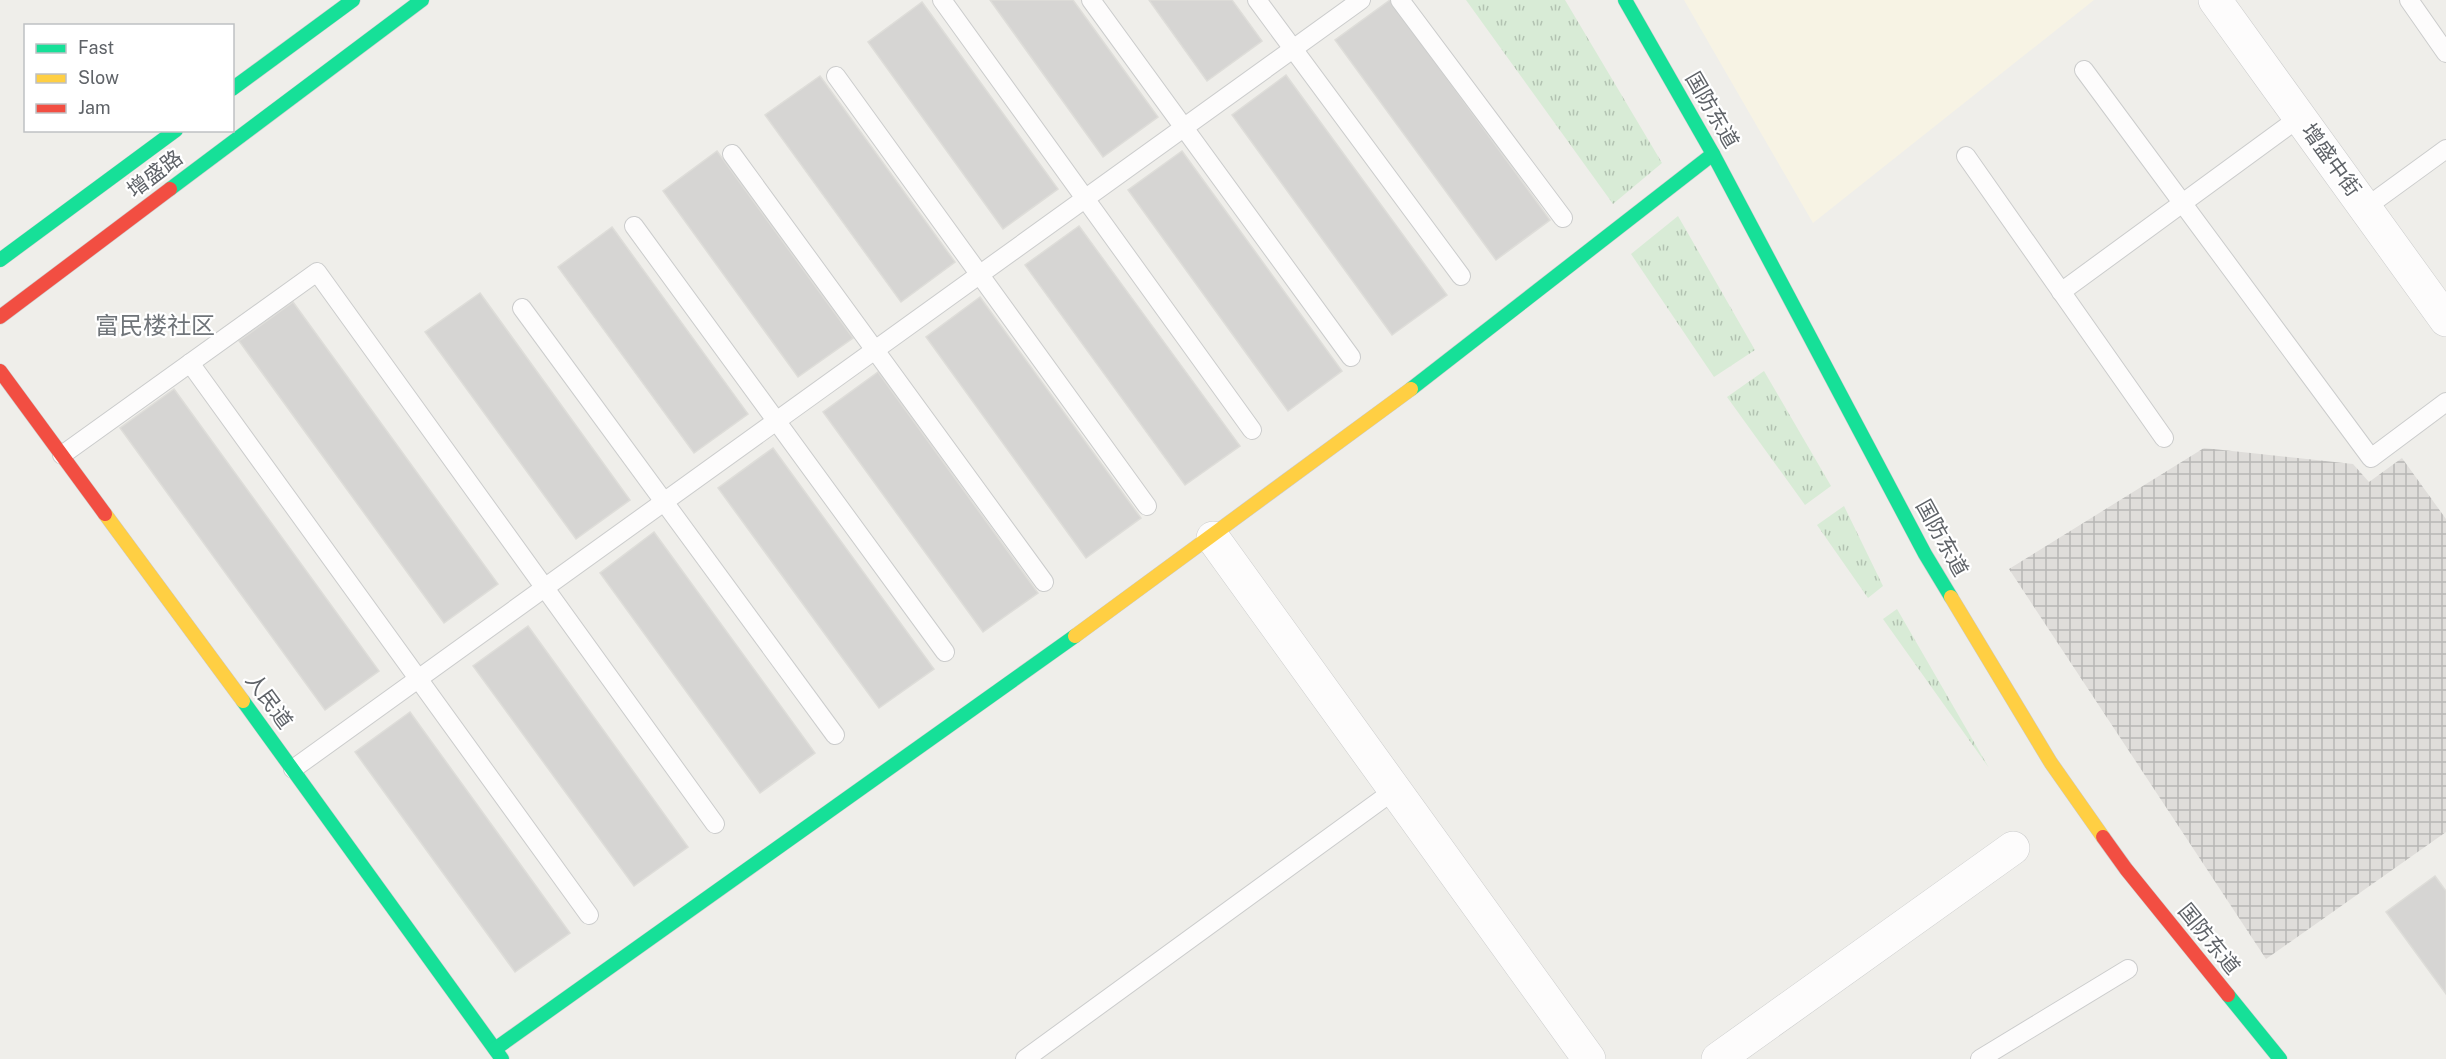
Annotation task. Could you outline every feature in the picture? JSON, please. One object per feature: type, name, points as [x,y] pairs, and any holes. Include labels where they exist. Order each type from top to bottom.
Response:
[{"type":"street","points":[[234,88],[353,0]]},
{"type":"street","name":"增盛路","points":[[0,317],[423,0]]},
{"type":"street","name":"国防东道","points":[[1625,0],[1713,154],[1925,554],[2051,763],[2126,869],[2280,1059]]},
{"type":"street","name":"增盛中街","points":[[2215,0],[2446,320]]},
{"type":"street","name":"增盛路","points":[[0,260],[173,132]]},
{"type":"street","points":[[499,1054],[1213,538],[1609,237],[1713,154]]},
{"type":"street","name":"人民道","points":[[0,371],[499,1054]]},
{"type":"street","points":[[1213,538],[1589,1059]]},
{"type":"street","points":[[1718,1059],[2013,848]]},
{"type":"lane","points":[[942,0],[1252,430]]},
{"type":"lane","points":[[1091,0],[1351,357]]},
{"type":"lane","points":[[1257,0],[1461,276]]},
{"type":"lane","points":[[293,769],[1361,0]]},
{"type":"lane","points":[[1400,0],[1563,218]]},
{"type":"lane","points":[[2409,0],[2446,53]]},
{"type":"lane","points":[[2084,70],[2371,458],[2446,402]]},
{"type":"lane","points":[[836,76],[1147,506]]},
{"type":"lane","points":[[2061,292],[2300,117]]},
{"type":"lane","points":[[2365,208],[2446,149]]},
{"type":"lane","points":[[732,153],[1044,582]]},
{"type":"lane","points":[[1966,156],[2164,438]]},
{"type":"lane","points":[[634,226],[945,652]]},
{"type":"lane","points":[[62,455],[317,272],[715,824]]},
{"type":"lane","points":[[522,308],[835,735]]},
{"type":"lane","points":[[190,363],[590,915]]},
{"type":"lane","points":[[1025,1059],[1396,789]]},
{"type":"lane","points":[[1980,1059],[2128,969]]},
{"type":"shaded area","points":[[1684,0],[2094,0],[1813,223]]},
{"type":"shaded area","points":[[2204,448],[2353,464],[2369,482],[2402,458],[2446,519],[2446,832],[2266,959],[2009,569]]},
{"type":"green space","points":[[1466,0],[1565,0],[1662,163],[1613,204]]},
{"type":"green space","points":[[1678,216],[1755,350],[1714,377],[1631,254]]},
{"type":"green space","points":[[1764,371],[1831,486],[1805,505],[1727,397]]},
{"type":"green space","points":[[1844,506],[1883,586],[1868,598],[1817,525]]},
{"type":"green space","points":[[1897,609],[1989,768],[1883,619]]},
{"type":"building","points":[[990,0],[1073,0],[1158,117],[1103,157]]},
{"type":"building","points":[[1149,0],[1232,0],[1262,41],[1207,81]]},
{"type":"building","points":[[1390,0],[1550,220],[1496,260],[1335,40]]},
{"type":"building","points":[[922,2],[1058,189],[1003,229],[868,42]]},
{"type":"building","points":[[1286,75],[1447,295],[1392,335],[1232,115]]},
{"type":"building","points":[[820,76],[955,262],[901,302],[765,115]]},
{"type":"building","points":[[717,151],[853,338],[798,377],[663,191]]},
{"type":"building","points":[[1182,151],[1342,371],[1288,411],[1128,190]]},
{"type":"building","points":[[1079,226],[1240,446],[1185,485],[1025,265]]},
{"type":"building","points":[[612,227],[748,414],[694,453],[558,267]]},
{"type":"building","points":[[480,293],[630,500],[576,539],[425,332]]},
{"type":"building","points":[[980,297],[1141,518],[1086,558],[926,337]]},
{"type":"building","points":[[293,302],[498,584],[444,623],[239,341]]},
{"type":"building","points":[[878,372],[1038,593],[983,632],[823,412]]},
{"type":"building","points":[[174,389],[379,671],[325,710],[120,428]]},
{"type":"building","points":[[773,448],[934,669],[879,708],[718,488]]},
{"type":"building","points":[[654,532],[815,753],[760,793],[600,573]]},
{"type":"building","points":[[528,626],[688,847],[634,886],[473,666]]},
{"type":"building","points":[[410,712],[570,933],[515,972],[355,752]]},
{"type":"building","points":[[2435,876],[2446,891],[2446,994],[2386,912]]},
{"type":"traffic: fast","points":[[234,88],[353,0]]},
{"type":"traffic: fast","points":[[170,189],[422,0]]},
{"type":"traffic: fast","points":[[1625,0],[1713,154],[1925,554],[1951,597]]},
{"type":"traffic: fast","points":[[0,260],[173,132]]},
{"type":"traffic: fast","points":[[1411,389],[1713,154]]},
{"type":"traffic: fast","points":[[495,1049],[1075,636]]},
{"type":"traffic: fast","points":[[243,701],[502,1059]]},
{"type":"traffic: fast","points":[[2228,995],[2280,1059]]},
{"type":"traffic: slow","points":[[1075,636],[1411,389]]},
{"type":"traffic: slow","points":[[105,514],[243,701]]},
{"type":"traffic: slow","points":[[1951,597],[2051,763],[2103,837]]},
{"type":"traffic: jam","points":[[0,317],[170,189]]},
{"type":"traffic: jam","points":[[0,371],[105,514]]},
{"type":"traffic: jam","points":[[2103,837],[2126,869],[2228,995]]},
{"type":"district","name":"富民楼社区","points":[[155,326]]}]
